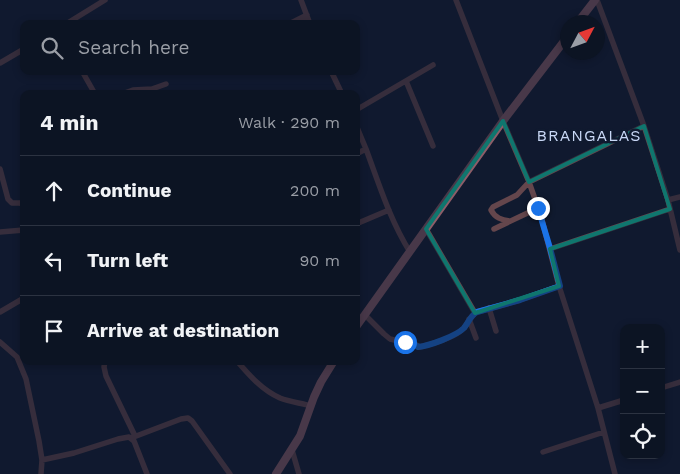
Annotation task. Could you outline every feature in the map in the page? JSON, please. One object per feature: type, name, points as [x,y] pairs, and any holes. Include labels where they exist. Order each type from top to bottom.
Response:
[{"type":"main road","points":[[584,15],[596,0]]},
{"type":"main road","points":[[360,321],[503,121],[560,46]]},
{"type":"main road","points":[[276,474],[303,430],[321,382],[332,365]]},
{"type":"street","points":[[72,20],[98,2],[105,0]]},
{"type":"street","points":[[301,0],[308,20]]},
{"type":"street","points":[[456,0],[538,208],[598,408],[614,474]]},
{"type":"street","points":[[596,0],[644,126],[668,200],[680,250]]},
{"type":"street","points":[[297,20],[306,15]]},
{"type":"street","points":[[0,62],[20,50]]},
{"type":"street","points":[[360,108],[433,65]]},
{"type":"street","points":[[84,75],[94,90]]},
{"type":"street","points":[[333,75],[339,90]]},
{"type":"street","points":[[406,81],[433,146]]},
{"type":"street","points":[[133,90],[152,89],[166,84]]},
{"type":"street","points":[[510,221],[502,220],[495,216],[491,210],[492,207],[517,194],[529,182],[644,126]]},
{"type":"street","points":[[360,135],[389,210],[410,252]]},
{"type":"street","points":[[360,152],[366,149]]},
{"type":"street","points":[[0,169],[8,199],[12,203],[20,203]]},
{"type":"street","points":[[668,200],[680,197]]},
{"type":"street","points":[[494,230],[538,208]]},
{"type":"street","points":[[550,248],[670,209]]},
{"type":"street","points":[[360,222],[389,210]]},
{"type":"street","points":[[426,228],[475,313]]},
{"type":"street","points":[[0,232],[20,230]]},
{"type":"street","points":[[365,314],[390,339],[399,342],[410,342],[420,347],[459,332],[475,313],[560,286]]},
{"type":"street","points":[[0,312],[20,300]]},
{"type":"street","points":[[489,308],[496,331]]},
{"type":"street","points":[[469,319],[476,338]]},
{"type":"street","points":[[0,342],[15,355],[20,363]]},
{"type":"street","points":[[21,365],[39,441],[42,460],[41,474]]},
{"type":"street","points":[[104,365],[106,376],[147,474]]},
{"type":"street","points":[[241,365],[272,394],[311,406]]},
{"type":"street","points":[[665,387],[680,382]]},
{"type":"street","points":[[598,408],[620,401]]},
{"type":"street","points":[[42,460],[74,453],[124,437],[133,437],[188,418],[230,474]]},
{"type":"street","points":[[543,452],[604,432]]},
{"type":"street","points":[[292,450],[299,474]]},
{"type":"highlighted area","points":[[503,121],[529,182],[644,126],[670,209],[550,249],[559,286],[475,313],[426,229]]},
{"type":"district","name":"BRANGALAS","points":[[589,135]]},
{"type":"route","points":[[405,342],[411,342],[418,347],[426,346],[459,332],[464,328],[471,316],[477,312],[560,286],[538,208]]}]
